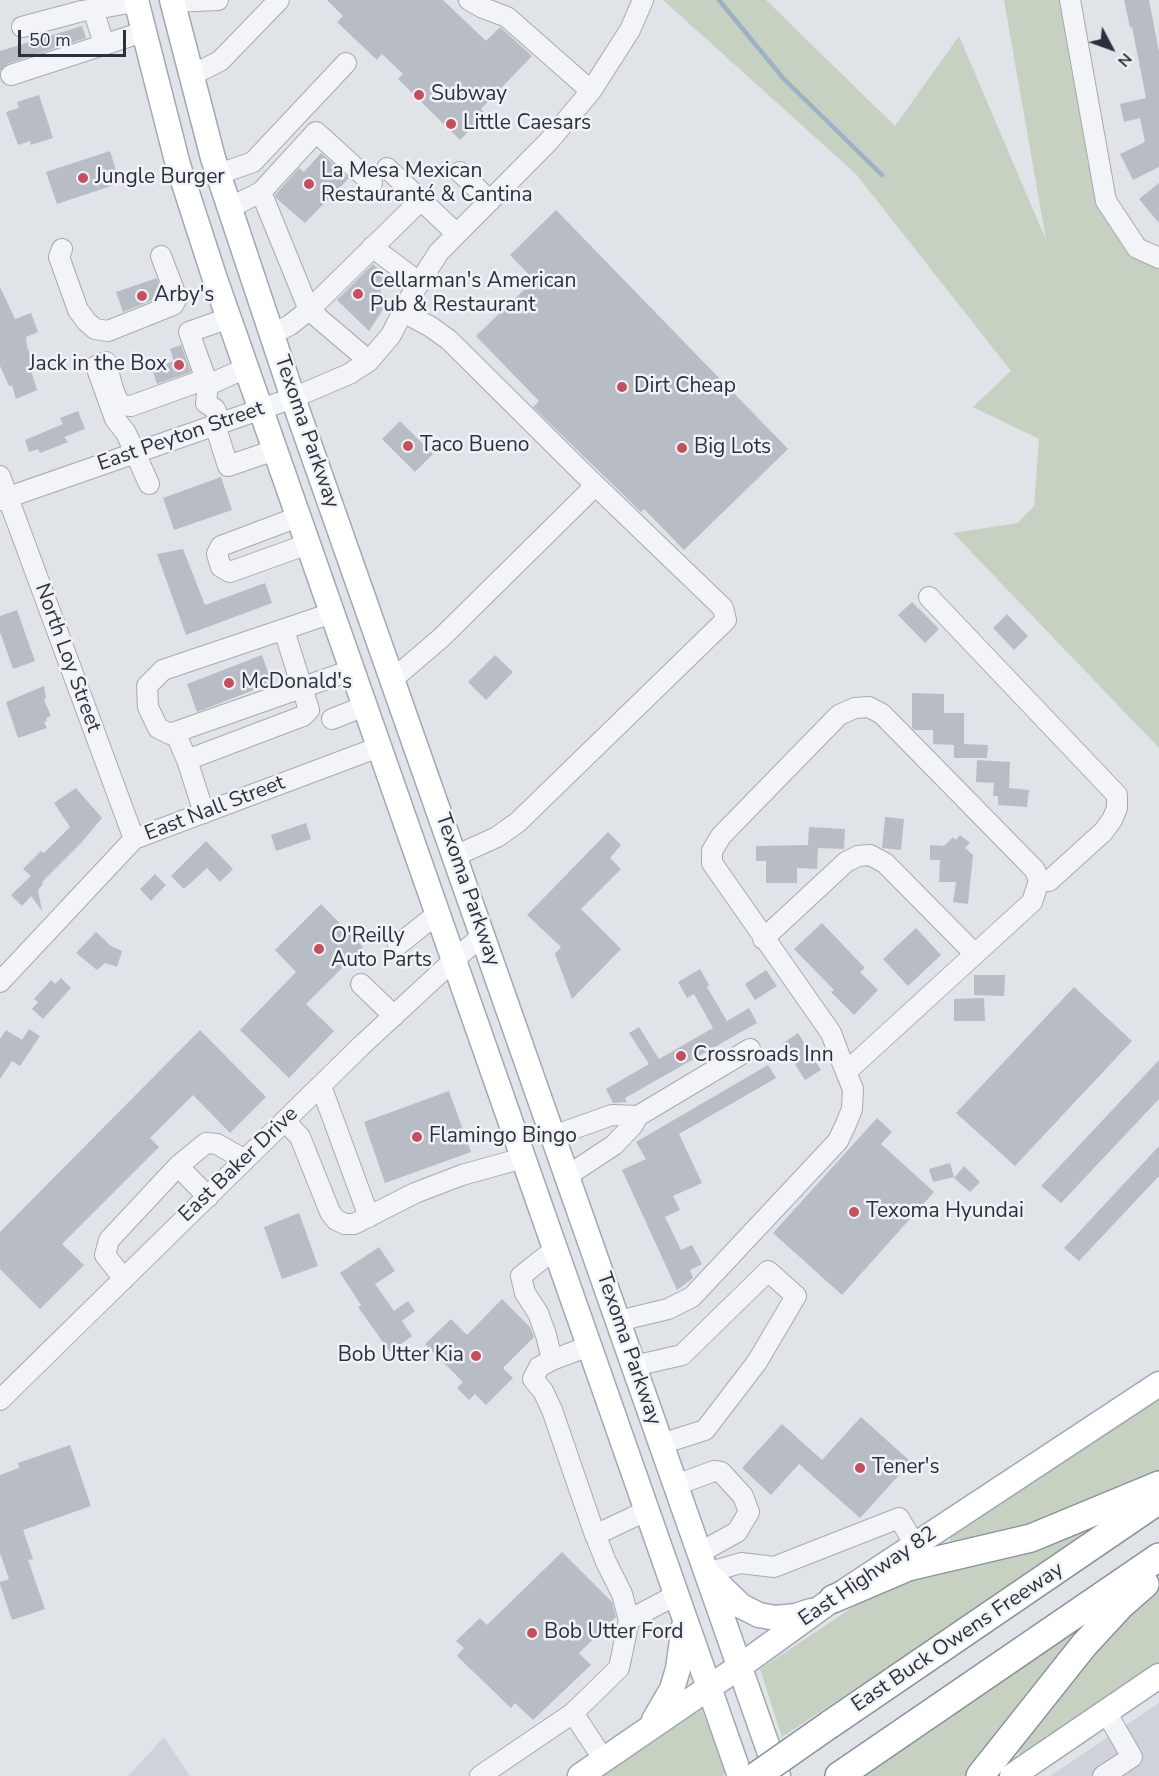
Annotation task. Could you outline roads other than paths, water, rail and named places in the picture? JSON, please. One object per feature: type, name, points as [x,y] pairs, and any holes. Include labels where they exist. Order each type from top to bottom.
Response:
[{"type":"highway","points":[[827,1603],[908,1567],[1031,1538],[1159,1485]]},
{"type":"highway","name":"East Buck Owens Freeway","points":[[756,1776],[1159,1500]]},
{"type":"highway","points":[[846,1771],[1159,1557]]},
{"type":"highway","points":[[980,1776],[1084,1645],[1121,1605],[1159,1571]]},
{"type":"main road","name":"Texoma Parkway","points":[[136,1],[178,165],[246,368],[740,1776]]},
{"type":"main road","name":"Texoma Parkway","points":[[172,1],[219,174],[293,398],[778,1776]]},
{"type":"main road","name":"East Highway 82","points":[[580,1776],[739,1667],[827,1603],[1159,1384]]},
{"type":"main road","points":[[703,1563],[741,1606],[759,1615],[776,1618],[796,1616],[827,1603]]},
{"type":"main road","points":[[649,1728],[672,1689],[680,1659],[684,1620]]},
{"type":"main road","points":[[1021,1774],[1159,1676]]},
{"type":"street","points":[[172,1],[218,0]]},
{"type":"street","points":[[192,75],[220,61],[279,0]]},
{"type":"street","points":[[469,0],[507,17],[591,92]]},
{"type":"street","name":"East Peyton Street","points":[[4,499],[293,398],[350,374],[369,361],[391,335],[439,252],[549,141],[591,92],[630,30],[643,0]]},
{"type":"street","points":[[1070,0],[1106,201],[1137,248],[1159,258]]},
{"type":"street","points":[[22,27],[136,1]]},
{"type":"street","points":[[93,9],[104,44]]},
{"type":"street","points":[[11,75],[143,32]]},
{"type":"street","points":[[219,174],[253,162],[346,63]]},
{"type":"street","points":[[230,208],[261,192],[316,132],[372,183]]},
{"type":"street","points":[[387,168],[457,234]]},
{"type":"street","points":[[460,171],[490,201]]},
{"type":"street","points":[[261,192],[309,310],[369,361]]},
{"type":"street","points":[[272,334],[290,326],[309,310],[421,200]]},
{"type":"street","points":[[372,246],[420,283]]},
{"type":"street","points":[[62,249],[59,257],[78,310],[95,329],[108,331],[173,305],[177,298],[161,256]]},
{"type":"street","points":[[403,312],[449,340],[723,608],[726,620],[518,822],[497,837],[455,856]]},
{"type":"street","points":[[229,318],[189,332],[207,382],[206,403],[215,409],[228,466],[275,450]]},
{"type":"street","points":[[149,484],[126,433],[115,419],[96,366],[106,362],[117,401],[131,406],[246,368]]},
{"type":"street","name":"North Loy Street","points":[[0,476],[4,499],[134,839]]},
{"type":"street","points":[[393,679],[441,638],[591,490],[591,481]]},
{"type":"street","points":[[298,517],[221,546],[217,554],[221,567],[230,572],[308,544]]},
{"type":"street","points":[[929,597],[1117,795],[1117,808],[1103,832],[1049,881],[1039,881]]},
{"type":"street","points":[[332,614],[163,670],[147,687],[148,707],[158,728],[170,734],[352,670]]},
{"type":"street","points":[[187,760],[303,716],[309,710],[284,630]]},
{"type":"street","points":[[332,719],[364,706]]},
{"type":"street","points":[[618,1321],[668,1309],[692,1297],[838,1141],[852,1108],[853,1089],[846,1072],[831,1033],[763,939],[712,863],[712,851],[721,836],[839,715],[855,708],[869,707],[882,714],[1035,870],[1039,881],[1032,902],[846,1072]]},
{"type":"street","points":[[175,732],[187,760],[204,813]]},
{"type":"street","name":"East Nall Street","points":[[0,982],[134,839],[379,747]]},
{"type":"street","points":[[763,939],[846,862],[858,856],[870,855],[885,863],[975,954]]},
{"type":"street","points":[[398,945],[437,914]]},
{"type":"street","name":"East Baker Drive","points":[[4,1388],[124,1279],[394,1016],[483,935]]},
{"type":"street","points":[[361,984],[394,1016]]},
{"type":"street","points":[[567,1176],[614,1145],[633,1125],[638,1116],[750,1048]]},
{"type":"street","points":[[321,1086],[369,1217]]},
{"type":"street","points":[[554,1136],[612,1115],[638,1116]]},
{"type":"street","points":[[285,1121],[300,1137],[330,1212],[336,1220],[345,1224],[354,1224],[462,1174],[523,1158]]},
{"type":"street","points":[[124,1279],[105,1256],[109,1240],[178,1166],[206,1143],[217,1144],[245,1160]]},
{"type":"street","points":[[178,1166],[208,1197]]},
{"type":"street","points":[[552,1360],[538,1313],[525,1293],[521,1276],[555,1249]]},
{"type":"street","points":[[634,1366],[682,1355],[768,1271],[795,1296],[757,1362],[705,1430],[661,1444]]},
{"type":"street","points":[[480,1776],[573,1713],[619,1668],[629,1620],[622,1594],[595,1534],[552,1410],[543,1391],[533,1379],[539,1367],[588,1346]]},
{"type":"street","points":[[676,1485],[714,1471],[721,1472],[743,1496],[749,1512],[737,1532],[703,1563]]},
{"type":"street","points":[[595,1534],[646,1511]]},
{"type":"street","points":[[703,1563],[741,1563],[774,1567],[899,1518],[915,1545]]},
{"type":"street","points":[[629,1620],[675,1596]]},
{"type":"street","points":[[1103,1776],[1132,1756],[1106,1712]]},
{"type":"street","points":[[573,1713],[604,1760]]},
{"type":"waterway","points":[[719,0],[783,78],[882,175]]},
{"type":"place","name":"Subway","points":[[419,95]]},
{"type":"place","name":"Little Caesars","points":[[451,124]]},
{"type":"place","name":"Jungle Burger","points":[[83,178]]},
{"type":"place","name":"La Mesa Mexican Restauranté & Cantina","points":[[309,184]]},
{"type":"place","name":"Cellarman's American Pub & Restaurant","points":[[358,294]]},
{"type":"place","name":"Arby's","points":[[142,296]]},
{"type":"place","name":"Jack in the Box","points":[[179,365]]},
{"type":"place","name":"Dirt Cheap","points":[[622,387]]},
{"type":"place","name":"Taco Bueno","points":[[408,446]]},
{"type":"place","name":"Big Lots","points":[[682,448]]},
{"type":"place","name":"McDonald's","points":[[229,683]]},
{"type":"place","name":"O'Reilly Auto Parts","points":[[319,949]]},
{"type":"place","name":"Crossroads Inn","points":[[681,1056]]},
{"type":"place","name":"Flamingo Bingo","points":[[417,1137]]},
{"type":"place","name":"Texoma Hyundai","points":[[854,1212]]},
{"type":"place","name":"Bob Utter Kia","points":[[476,1356]]},
{"type":"place","name":"Tener's","points":[[860,1468]]},
{"type":"place","name":"Bob Utter Ford","points":[[532,1633]]}]
